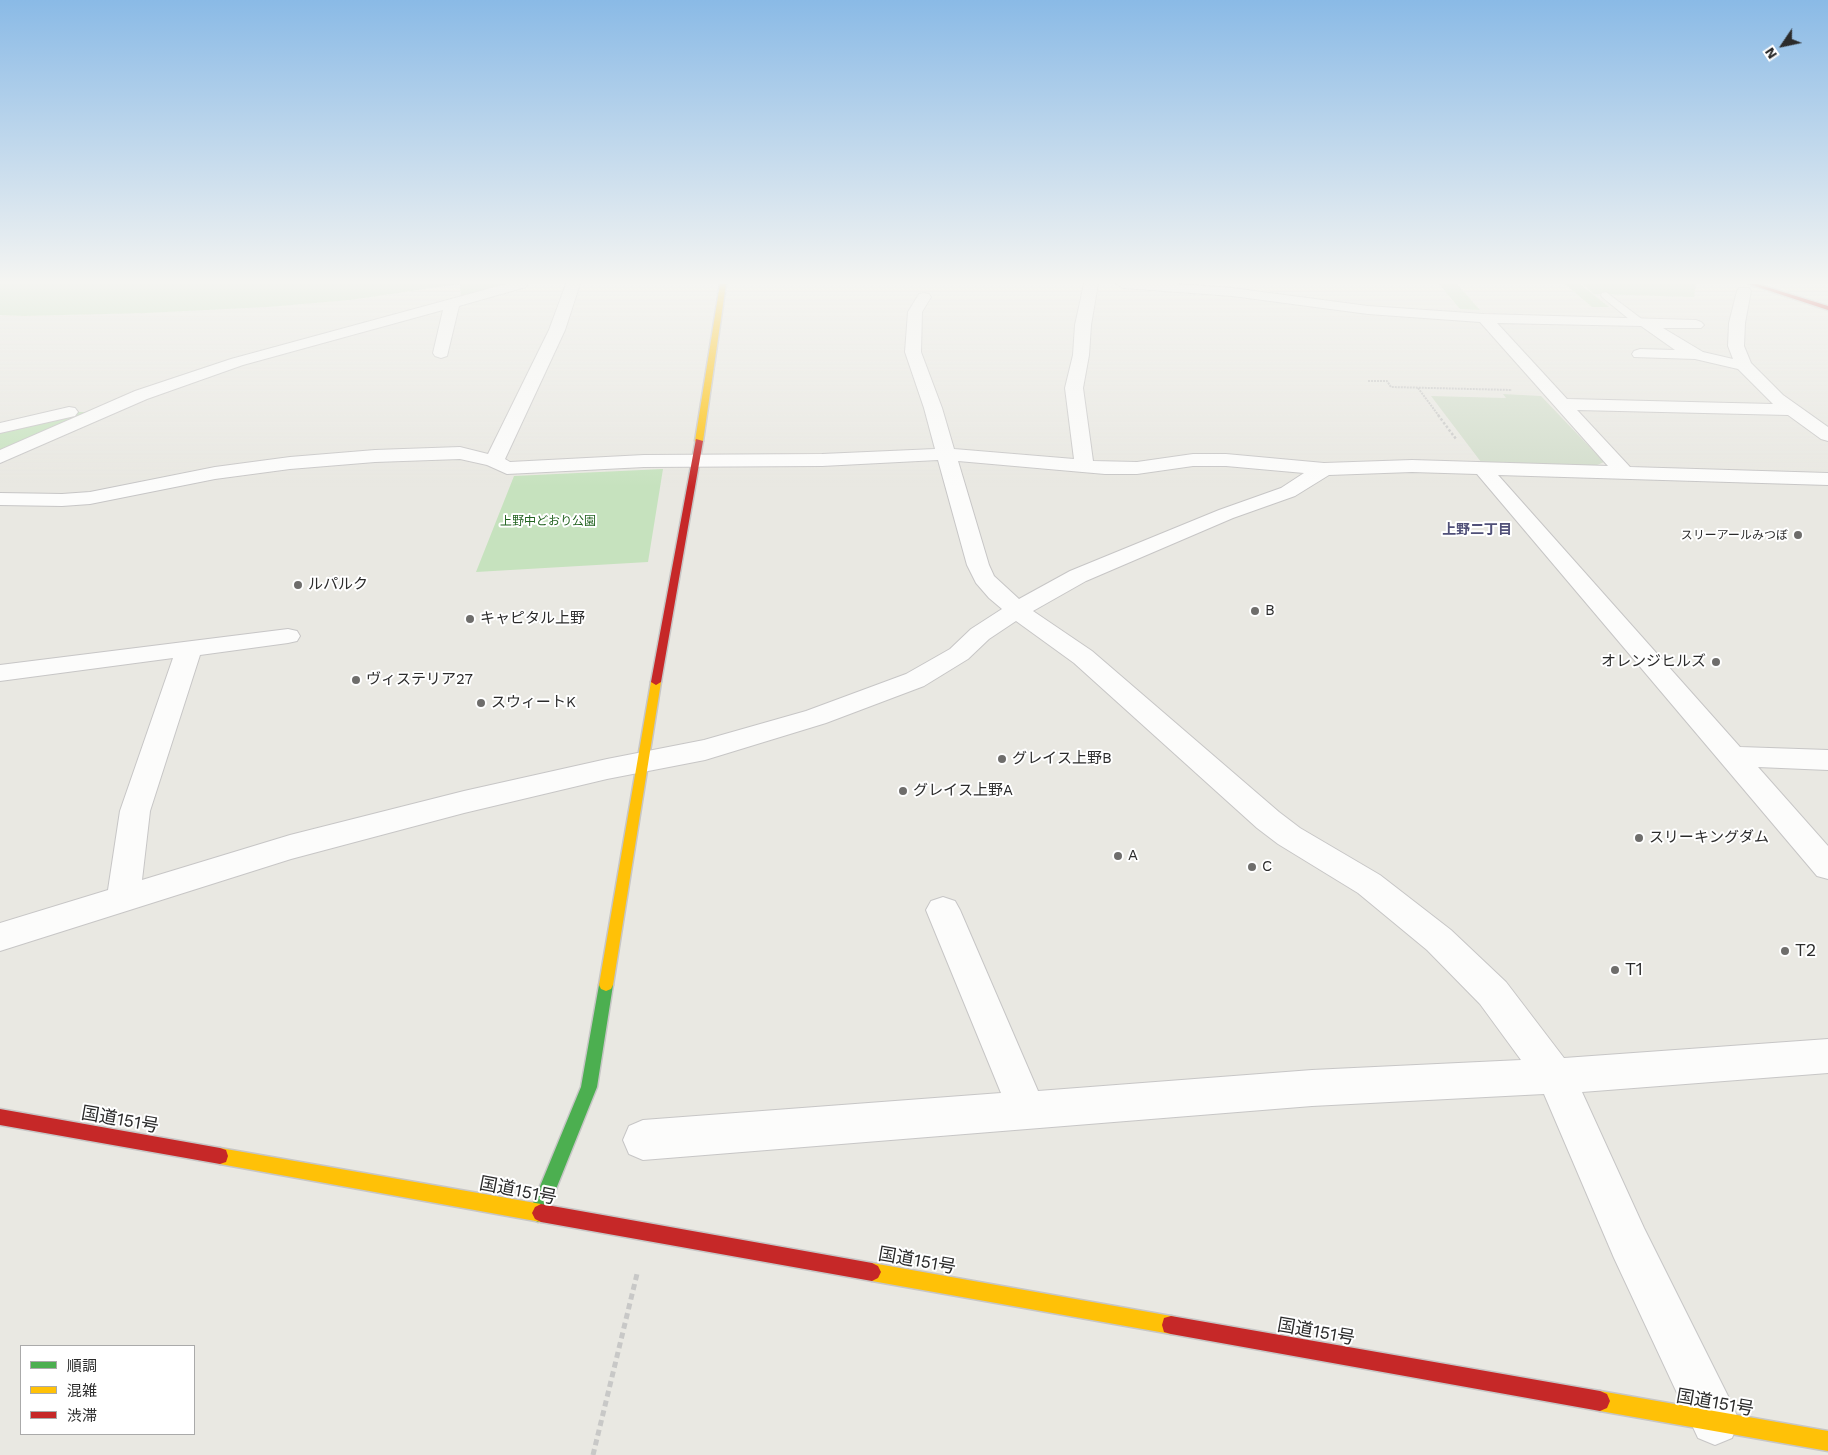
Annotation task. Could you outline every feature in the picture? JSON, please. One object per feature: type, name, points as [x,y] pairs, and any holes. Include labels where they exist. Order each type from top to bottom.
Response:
[{"type":"main road","points":[[538,1213],[588,1087],[713,352]]},
{"type":"main road","name":"国道151号","points":[[0,1117],[1828,1441]]},
{"type":"street","points":[[3,430],[141,395],[271,352]]},
{"type":"street","points":[[494,461],[547,352]]},
{"type":"street","points":[[913,352],[933,408],[978,565],[984,578],[998,594],[1082,657],[1268,820],[1289,836],[1369,884],[1440,940],[1493,993],[1555,1076],[1629,1243],[1715,1421]]},
{"type":"street","points":[[1081,352],[1074,388],[1084,466]]},
{"type":"street","points":[[1515,352],[1625,473]]},
{"type":"street","points":[[1691,352],[1726,363],[1743,365]]},
{"type":"street","points":[[1738,352],[1743,365],[1790,410],[1828,435]]},
{"type":"street","points":[[1640,354],[1697,355]]},
{"type":"street","points":[[0,457],[141,395]]},
{"type":"street","points":[[1557,398],[1790,410]]},
{"type":"street","points":[[0,499],[62,500],[90,498],[215,473],[290,463],[375,456],[460,453],[494,461],[507,468],[695,461],[822,460],[946,454],[1084,466],[1137,468],[1193,460],[1226,460],[1324,469],[1412,466],[1828,479]]},
{"type":"street","points":[[1480,468],[1828,867]]},
{"type":"street","points":[[0,937],[290,847],[464,802],[705,750],[816,717],[915,680],[958,654],[980,634],[1017,610],[1078,576],[1226,514],[1288,492],[1324,469]]},
{"type":"street","points":[[0,672],[189,650],[288,636]]},
{"type":"street","points":[[123,898],[135,811],[189,650]]},
{"type":"street","points":[[1732,756],[1828,760]]},
{"type":"street","points":[[943,910],[1028,1110]]},
{"type":"street","points":[[643,1140],[1312,1088],[1555,1076],[1828,1056]]},
{"type":"path","points":[[1368,381],[1387,381],[1391,387],[1557,398]]},
{"type":"path","points":[[1417,388],[1480,468]]},
{"type":"path","points":[[593,1455],[648,1232]]},
{"type":"green space","points":[[1503,394],[1541,396],[1604,462],[1595,466],[1481,462],[1431,396],[1506,398]]},
{"type":"green space","points":[[74,412],[85,412],[79,418],[0,453],[0,430]]},
{"type":"green space","name":"上野中どおり公園","points":[[663,469],[648,562],[476,572],[514,476]]},
{"type":"traffic: fast","points":[[538,1213],[589,1087],[606,985]]},
{"type":"traffic: slow","points":[[699,441],[713,352]]},
{"type":"traffic: slow","points":[[606,985],[656,682]]},
{"type":"traffic: slow","points":[[220,1156],[541,1213]]},
{"type":"traffic: slow","points":[[872,1272],[1171,1325]]},
{"type":"traffic: slow","points":[[1600,1401],[1828,1441]]},
{"type":"traffic: jam","points":[[656,682],[699,441]]},
{"type":"traffic: jam","points":[[0,1117],[220,1156]]},
{"type":"traffic: jam","points":[[541,1213],[872,1272]]},
{"type":"traffic: jam","points":[[1171,1325],[1600,1401]]},
{"type":"place","name":"スリーアールみつぼ","points":[[1798,535]]},
{"type":"place","name":"ルパルク","points":[[298,585]]},
{"type":"place","name":"B","points":[[1255,611]]},
{"type":"place","name":"キャピタル上野","points":[[470,619]]},
{"type":"place","name":"オレンジヒルズ","points":[[1716,662]]},
{"type":"place","name":"ヴィステリア27","points":[[356,680]]},
{"type":"place","name":"スウィートK","points":[[481,703]]},
{"type":"place","name":"グレイス上野B","points":[[1002,759]]},
{"type":"place","name":"グレイス上野A","points":[[903,791]]},
{"type":"place","name":"スリーキングダム","points":[[1639,838]]},
{"type":"place","name":"A","points":[[1118,856]]},
{"type":"place","name":"C","points":[[1252,867]]},
{"type":"place","name":"T2","points":[[1785,951]]},
{"type":"place","name":"T1","points":[[1615,970]]},
{"type":"district","name":"上野二丁目","points":[[1477,530]]}]
